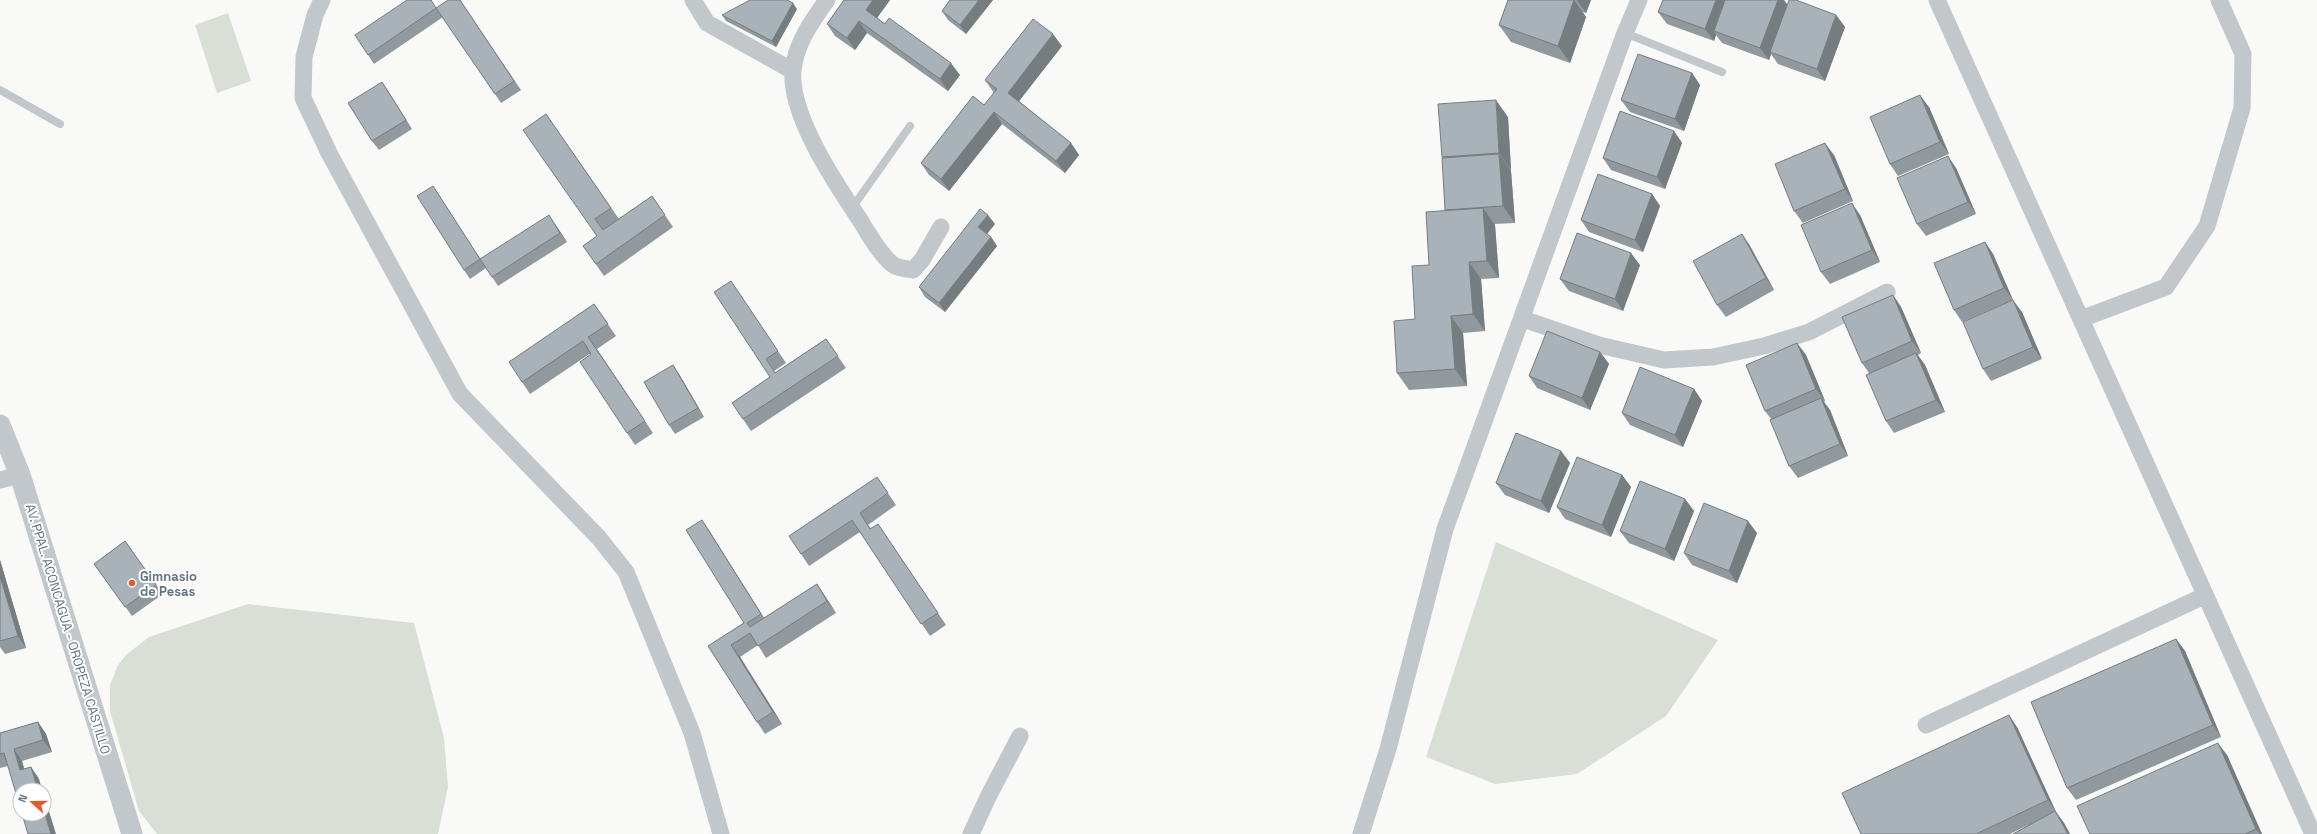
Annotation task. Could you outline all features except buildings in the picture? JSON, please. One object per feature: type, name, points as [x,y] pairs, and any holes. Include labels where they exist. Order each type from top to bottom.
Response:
[{"type":"street","points":[[322,0],[315,15],[304,57],[303,98],[329,153],[460,394],[599,538],[626,572],[692,733],[721,834]]},
{"type":"street","points":[[693,0],[706,23],[793,71]]},
{"type":"street","points":[[827,0],[809,25],[798,47],[793,71],[795,95],[827,170],[876,246],[895,265],[913,270],[922,260],[941,227]]},
{"type":"street","points":[[1361,834],[1388,749],[1445,529],[1464,471],[1523,319],[1625,33],[1639,0]]},
{"type":"street","points":[[1937,0],[2081,318],[2204,596],[2313,834]]},
{"type":"street","points":[[2081,318],[2166,287],[2207,226],[2242,108],[2243,54],[2219,0]]},
{"type":"street","points":[[1523,319],[1599,345],[1664,360],[1713,357],[1764,346],[1809,332],[1887,292]]},
{"type":"street","name":"AV. PPAL. ACONCAGUA - OROPEZA CASTILLO","points":[[0,425],[20,475],[132,834]]},
{"type":"street","points":[[0,480],[20,475]]},
{"type":"street","points":[[1926,725],[2204,596]]},
{"type":"street","points":[[971,834],[988,797],[1020,736]]},
{"type":"lane","points":[[1625,33],[1722,72]]},
{"type":"lane","points":[[0,90],[60,124]]},
{"type":"lane","points":[[852,208],[910,126]]},
{"type":"shaded area","points":[[228,13],[251,81],[217,93],[195,25]]},
{"type":"shaded area","points":[[1496,542],[1718,640],[1666,716],[1577,774],[1495,784],[1426,757]]},
{"type":"shaded area","points":[[248,604],[414,623],[444,738],[448,787],[438,834],[157,834],[139,811],[110,711],[110,685],[118,665],[126,655],[149,637]]},
{"type":"place","name":"Gimnasio de Pesas","points":[[132,583]]}]
